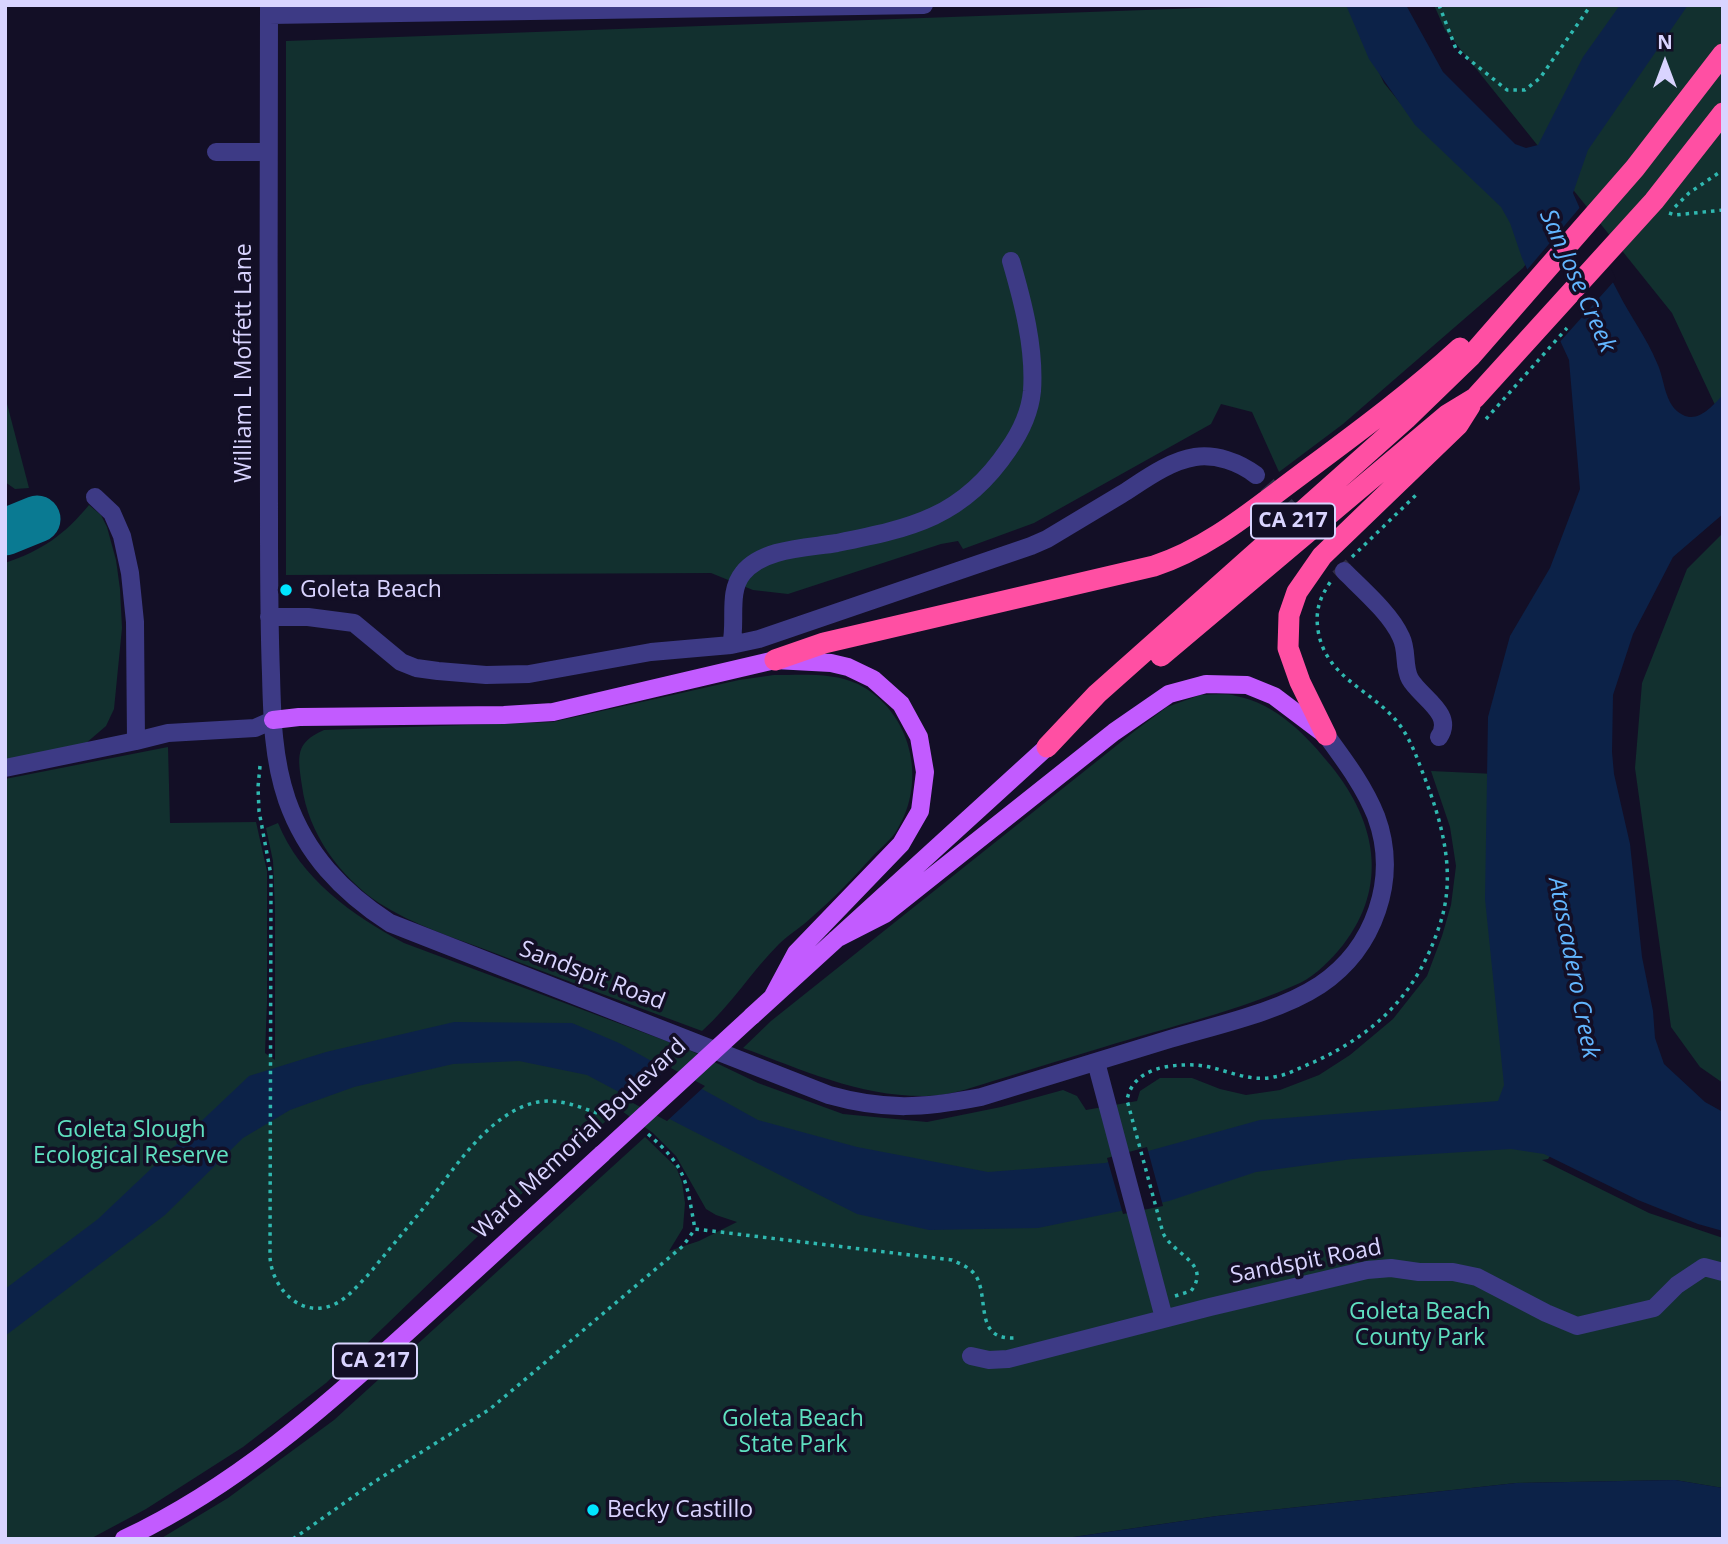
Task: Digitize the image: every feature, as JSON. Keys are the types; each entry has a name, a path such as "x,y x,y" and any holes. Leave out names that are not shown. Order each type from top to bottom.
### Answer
{"highway":[{"name":"Ward Memorial Boulevard","path":"1047,747 1097,694 1406,419 1485,342 1635,168 1723,54"},
{"name":"Ward Memorial Boulevard","path":"1047,747 1111,698 1447,415 1475,398 1540,329 1663,210 1723,113"},
{"path":"775,660 824,643 1154,566 1193,551 1229,528 1375,419 1530,287"},
{"path":"1326,735 1300,682 1288,648 1289,615 1297,592 1322,556 1458,425 1475,398"}],"main road":[{"path":"273,720 299,717 553,712 775,660 831,663 848,667 873,679 893,695 909,717 923,747 926,772 920,810 909,833 892,855 796,953 773,996"},
{"path":"836,939 885,914 1114,732 1169,694 1206,684 1247,685 1274,696 1326,735"},
{"name":"Ward Memorial Boulevard","path":"124,1539 201,1496 268,1452 324,1407 1047,747"}],"street":[{"path":"269,10 924,5"},
{"name":"William L Moffett Lane","path":"269,10 269,617 273,720"},
{"path":"216,152 268,152"},
{"path":"732,645 736,585 748,568 779,553 873,535 930,518 974,492 999,463 1020,430 1032,395 1027,324 1011,261"},
{"path":"269,617 308,617 354,624 401,662 416,668 462,674 529,674 650,652 732,645 758,639 1031,546 1154,475 1191,458 1209,457 1228,461 1256,475"},
{"path":"95,497 112,513 122,536 130,573 135,622 136,741"},
{"path":"1345,571 1400,634 1406,651 1406,669 1410,679 1442,716 1443,729 1439,737"},
{"path":"5,768 168,733 255,728 273,720"},
{"name":"Sandspit Road","path":"273,720 275,757 287,799 298,828 312,853 332,877 361,904 390,923 829,1095 862,1104 908,1107 939,1105 981,1097 1096,1062 1286,1002 1331,976 1360,946 1374,919 1382,892 1385,867 1384,845 1376,816 1360,784 1326,735"},
{"path":"1096,1062 1164,1318"},
{"name":"Sandspit Road","path":"971,1356 989,1360 1008,1359 1164,1318 1367,1270 1391,1268 1419,1272 1453,1272 1477,1277 1577,1326 1654,1308 1677,1285 1703,1268 1723,1272"}],"path":[{"path":"1440,5 1456,49 1507,90 1525,90 1540,78 1591,5"},
{"path":"1663,210 1723,170"},
{"path":"1663,210 1675,215 1723,210"},
{"path":"261,762 259,811 270,869 270,1247 272,1271 284,1294 311,1307 335,1304 349,1294 368,1275 454,1168 504,1116 524,1106 546,1101 569,1105 619,1121"},
{"path":"1131,1088 1127,1100 1163,1233 1169,1244 1196,1268 1198,1277 1191,1291"},
{"path":"293,1539 374,1482 491,1409 683,1246 695,1229 681,1168 640,1130"},
{"path":"695,1229 952,1260 970,1268 978,1280 985,1319 990,1329 998,1336 1012,1338 1025,1335"}],"green space":[{"path":"1283,5 1347,5 1384,83 1419,126 1501,197 1529,260 1343,424 1279,472 1252,412 1221,404 1211,424 1034,523 963,549 958,541 941,544 788,594 753,590 711,573 286,575 286,41"},
{"path":"1434,5 1723,5 1723,422 1672,313 1445,30"},
{"path":"5,396 29,488 15,489 5,482"},
{"path":"89,505 101,515 107,527 120,589 122,628 114,709 106,726 85,744 5,761 5,563 31,553 52,540 71,525"},
{"path":"1723,533 1723,1083 1700,1067 1671,1027 1635,768 1642,683 1687,569"},
{"path":"774,675 816,675 848,680 876,696 891,711 902,729 909,748 911,790 906,810 892,837 828,903 779,944 702,1031 434,931 392,911 365,892 339,867 319,837 305,803 300,752 307,740 324,730 553,722 739,680"},
{"path":"1200,695 1236,696 1265,706 1278,714 1322,755 1347,788 1359,810 1371,854 1367,900 1358,923 1343,945 1312,976 1277,993 1228,1010 975,1087 936,1096 902,1095 855,1087 743,1048 771,1021 1136,730 1167,707"},
{"path":"168,747 170,823 256,822 267,871 265,1053 275,1060 275,910 273,861 266,828 278,823 300,861 330,894 366,921 404,943 685,1048 758,1083 843,1114 927,1122 1001,1107 1063,1090 1077,1096 1086,1110 1137,1101 1140,1091 1160,1078 1192,1078 1246,1095 1280,1090 1319,1075 1350,1055 1393,1019 1427,976 1442,936 1451,905 1456,866 1450,827 1431,771 1537,776 1581,1113 1548,1159 1542,1160 1649,1213 1723,1238 1723,1488 1675,1480 1516,1483 1217,1516 1060,1539 160,1539 228,1498 334,1420 645,1137 676,1167 682,1182 685,1203 683,1228 669,1251 699,1241 737,1222 706,1209 676,1156 653,1133 619,1109 571,1153 564,1153 326,1383 243,1447 146,1509 90,1539 5,1539 5,779"}],"water":[{"path":"1346,5 1406,5 1443,72 1515,144 1526,148 1538,145 1583,57 1620,5 1688,5 1588,150 1573,193 1612,280 1653,354 1672,405 1683,415 1695,417 1705,412 1723,395 1723,514 1673,557 1633,634 1613,695 1612,752 1614,774 1630,844 1642,957 1653,1011 1655,1038 1664,1064 1705,1102 1723,1112 1723,1231 1638,1200 1544,1154 1511,1149 1352,1159 1256,1172 1169,1201 1038,1228 929,1230 857,1214 587,1075 519,1061 453,1064 354,1087 290,1110 243,1138 165,1215 5,1336 5,1289 98,1219 249,1076 326,1052 454,1022 572,1023 619,1043 758,1120 857,1147 988,1172 1105,1163 1260,1120 1498,1101 1504,1085 1485,899 1488,717 1510,636 1550,568 1580,489 1569,360 1501,207 1415,125 1369,59"},
{"path":"1675,1480 1723,1488 1723,1539 1060,1539 1217,1516 1516,1483"}],"pier":[{"path":"1582,205 1616,279 1558,344 1526,271"},
{"path":"669,1067 705,1086 667,1121 631,1102"},
{"path":"1147,1147 1163,1206 1123,1214 1107,1158"}],"taxiway":[{"path":"5,532 37,519"}],"tunnel":[{"path":"1267,485 1344,571"}],"place":[{"name":"Goleta Beach","path":"286,590"},
{"name":"Becky Castillo","path":"593,1510"}],"water label":[{"name":"San Jose Creek","path":"1577,281"},
{"name":"Atascadero Creek","path":"1573,968"}],"park label":[{"name":"Goleta Slough Ecological Reserve","path":"131,1143"},
{"name":"Goleta Beach County Park","path":"1420,1325"},
{"name":"Goleta Beach State Park","path":"793,1432"}]}
